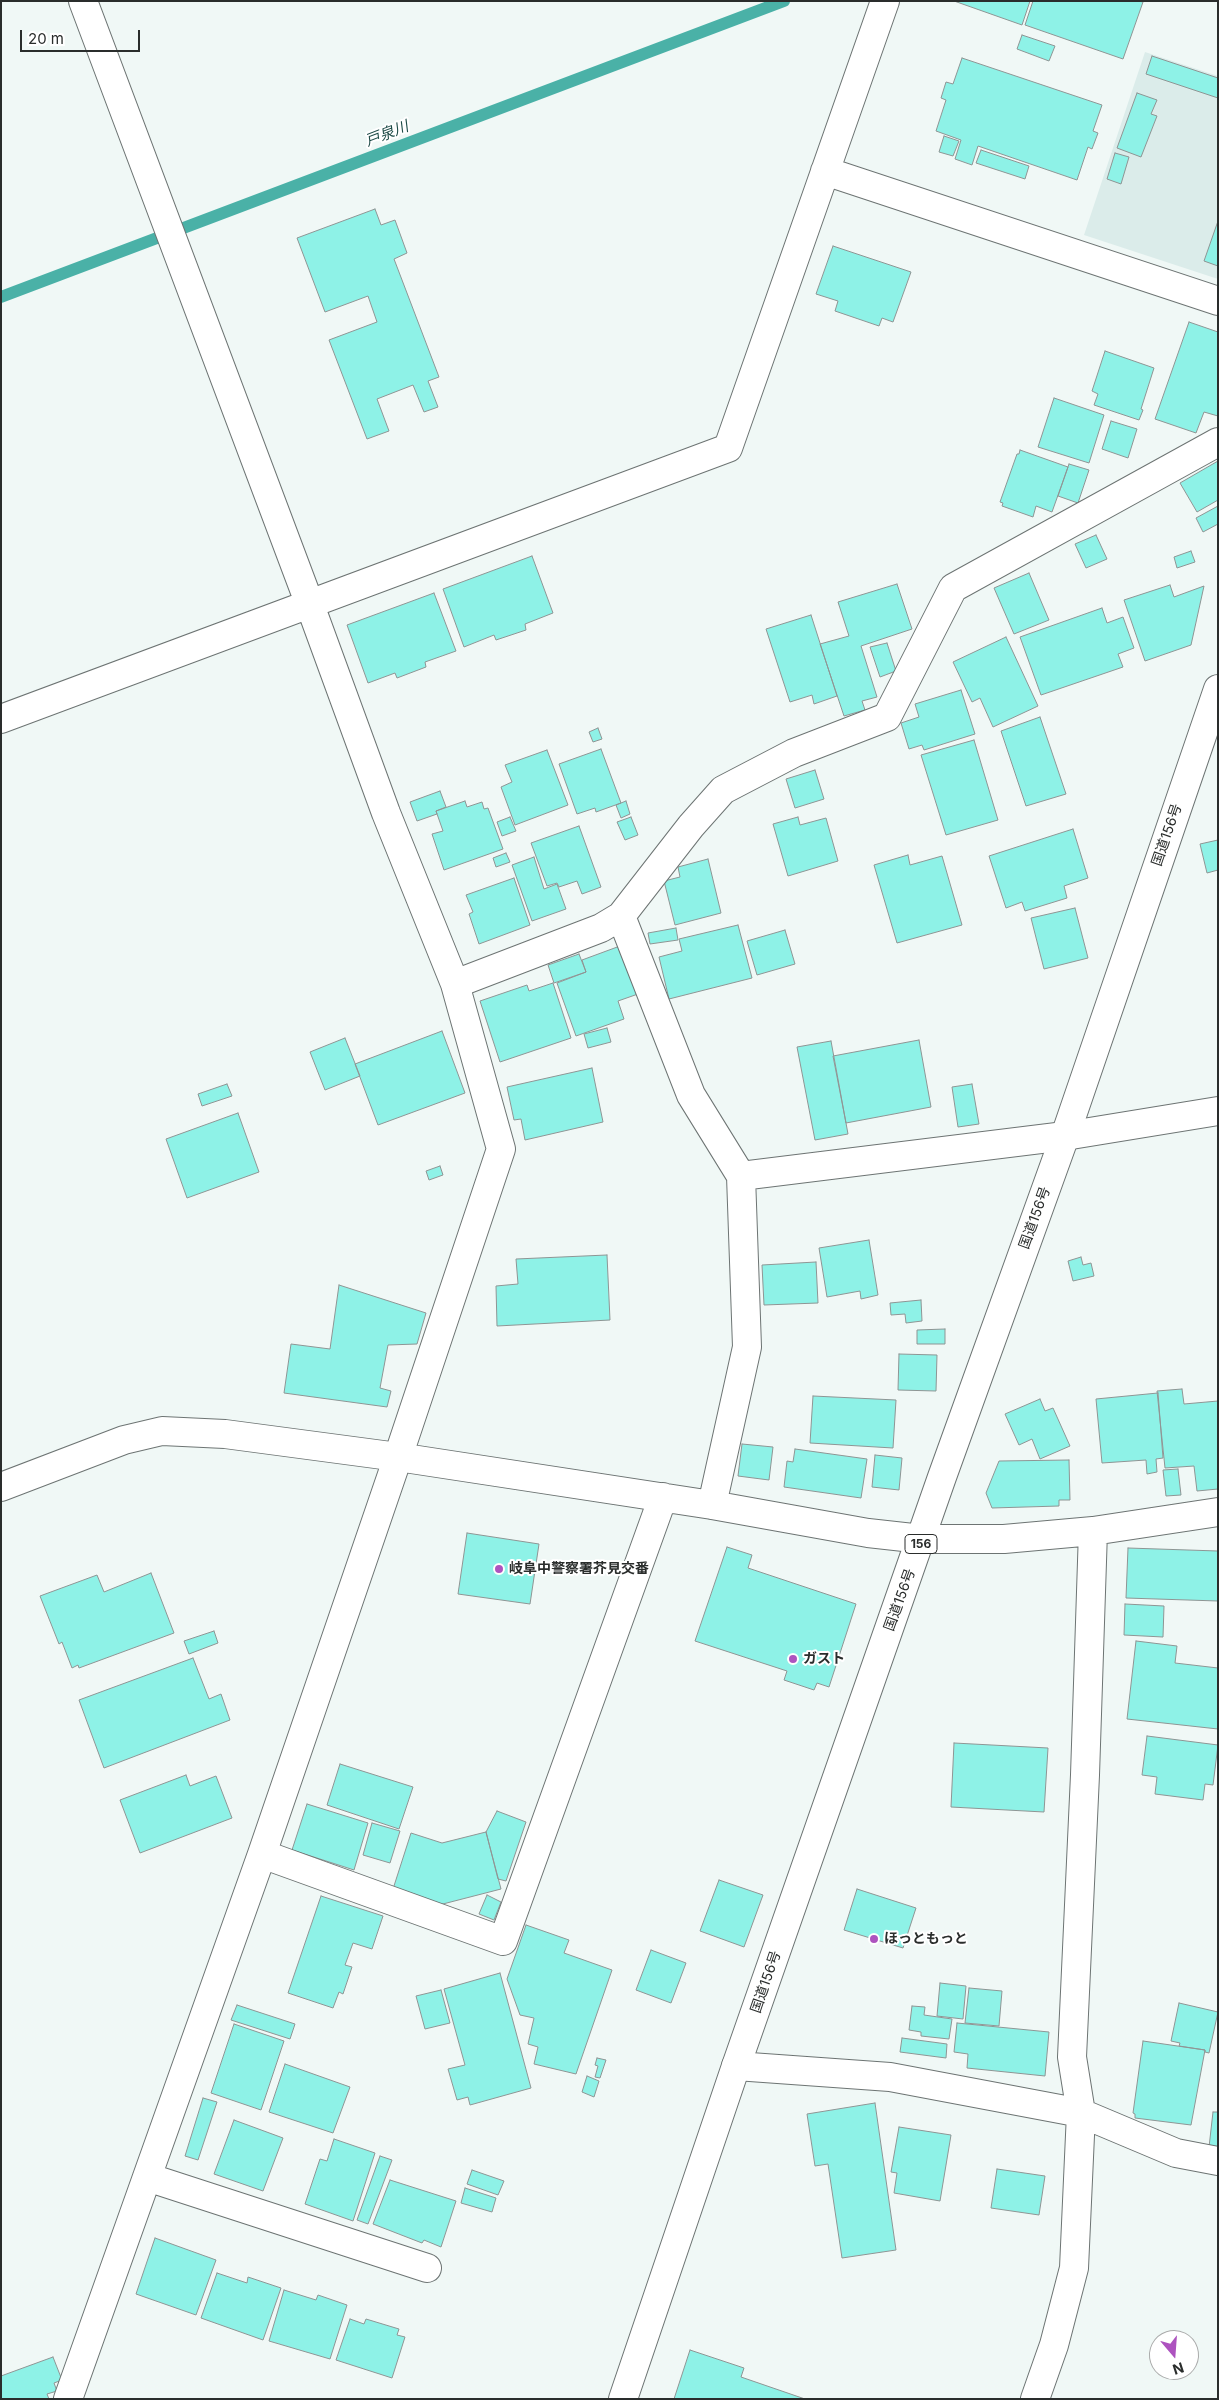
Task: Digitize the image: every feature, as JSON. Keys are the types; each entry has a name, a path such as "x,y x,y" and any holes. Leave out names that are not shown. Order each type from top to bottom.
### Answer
{"main road":[{"path":"68,2399 262,1854 501,1149 455,984 386,813 310,605 83,1"},
{"path":"1,719 728,448 885,1"},
{"path":"825,171 1218,301"},
{"path":"455,984 602,928 621,916 691,826 723,790 794,753 887,717 953,588 1218,442"},
{"name":"国道156号","path":"623,2399 736,2066 946,1467 1065,1136 1218,688"},
{"path":"621,916 691,1095 741,1176 747,1347 712,1505"},
{"path":"741,1176 1065,1136 1218,1112"},
{"path":"1,1487 124,1440 162,1431 225,1434 398,1457 663,1497 868,1533 922,1539 987,1541 1094,1531 1218,1512"},
{"path":"262,1854 503,1941 663,1497"},
{"path":"1035,2399 1054,2345 1074,2268 1081,2113 1072,2057 1086,1775 1094,1531"},
{"path":"736,2066 890,2077 1081,2113 1176,2154 1218,2161"},
{"path":"147,2177 427,2268"}],"shaded area":[{"path":"1145,52 1218,76 1218,279 1084,235"}],"building":[{"path":"954,1 1030,1 1022,25"},
{"path":"1033,1 1143,2 1123,59 1025,25"},
{"path":"1022,35 1055,46 1049,61 1017,49"},
{"path":"1152,56 1218,78 1218,98 1146,74"},
{"path":"962,58 1102,105 1093,131 1098,133 1092,149 1088,147 1077,180 978,146 972,165 955,159 961,140 936,131 946,100 941,98 946,82 953,84"},
{"path":"1137,93 1157,100 1151,114 1157,116 1141,157 1117,148"},
{"path":"944,136 959,141 953,156 939,152"},
{"path":"981,150 1029,166 1025,179 976,163"},
{"path":"1115,153 1129,157 1121,184 1107,179"},
{"path":"375,209 381,225 395,220 407,253 394,259 439,377 428,381 438,407 424,412 413,385 377,399 389,431 367,439 329,340 377,322 368,296 325,312 297,238"},
{"path":"1218,221 1218,266 1204,261"},
{"path":"833,246 911,272 893,322 882,318 879,326 835,311 838,301 816,294"},
{"path":"1189,322 1218,332 1218,416 1204,412 1196,433 1155,419"},
{"path":"1105,351 1154,368 1139,420 1094,405 1098,394 1092,391"},
{"path":"1054,398 1104,415 1089,463 1038,447"},
{"path":"1111,421 1137,429 1128,458 1102,449"},
{"path":"1020,450 1068,467 1052,512 1036,506 1033,517 1002,506 1003,503 1000,502"},
{"path":"1218,461 1218,500 1197,512 1180,483"},
{"path":"1069,464 1089,470 1078,503 1058,496"},
{"path":"1218,506 1218,524 1203,532 1196,518"},
{"path":"1096,535 1107,559 1086,568 1075,544"},
{"path":"1191,551 1195,562 1177,568 1174,557"},
{"path":"532,556 553,613 525,624 526,630 496,640 494,635 464,647 443,589"},
{"path":"1029,573 1049,620 1014,634 994,588"},
{"path":"897,584 912,629 861,646 877,697 862,701 865,710 844,716 820,644 849,636 838,602"},
{"path":"1170,585 1174,597 1204,586 1191,645 1145,661 1124,600"},
{"path":"434,593 456,651 425,662 426,667 397,678 395,673 368,683 347,625"},
{"path":"1102,608 1107,623 1123,617 1134,648 1118,654 1123,667 1041,695 1020,637"},
{"path":"811,615 837,696 814,704 812,695 790,702 766,629"},
{"path":"1006,637 1038,706 993,727 980,698 972,702 953,662"},
{"path":"887,643 896,671 880,677 870,647"},
{"path":"961,690 975,734 924,750 922,745 909,749 901,723 919,717 915,704"},
{"path":"1040,717 1066,794 1026,806 1001,731"},
{"path":"598,728 602,739 593,742 589,732"},
{"path":"974,740 998,820 946,835 921,755"},
{"path":"601,749 621,803 596,812 595,808 577,814 559,764"},
{"path":"547,750 568,805 515,825 501,787 512,782 505,765"},
{"path":"815,770 824,799 795,808 786,779"},
{"path":"440,791 446,807 436,811 437,814 417,821 410,802"},
{"path":"465,801 467,807 482,802 484,809 488,808 503,849 444,870 432,834 443,831 436,811"},
{"path":"626,801 630,814 621,818 616,805"},
{"path":"510,817 516,831 502,836 497,822"},
{"path":"631,817 638,835 625,840 617,822"},
{"path":"798,817 800,825 826,818 838,861 788,876 773,824"},
{"path":"579,826 601,887 582,894 577,881 559,887 557,883 547,886 531,843"},
{"path":"1073,829 1088,878 1064,886 1067,898 1025,911 1022,902 1006,908 989,856"},
{"path":"1218,840 1218,870 1207,873 1200,844"},
{"path":"506,853 510,862 496,867 493,858"},
{"path":"908,855 910,865 942,856 962,925 897,943 874,865"},
{"path":"534,857 544,889 557,884 566,909 532,921 512,865"},
{"path":"708,859 721,913 675,925 664,881 680,877 678,867"},
{"path":"514,878 530,925 479,944 469,914 473,912 466,895"},
{"path":"1075,908 1088,958 1044,969 1031,918"},
{"path":"738,925 752,978 669,999 659,957 682,951 679,939"},
{"path":"676,928 678,940 650,944 648,933"},
{"path":"785,930 795,964 757,975 747,941"},
{"path":"620,946 638,994 618,1001 624,1019 576,1036 557,983 586,972 582,960"},
{"path":"579,954 586,972 554,983 548,965"},
{"path":"553,983 571,1038 500,1062 480,1001 527,985 529,991"},
{"path":"607,1028 611,1042 588,1048 584,1034"},
{"path":"442,1031 465,1093 378,1125 355,1064"},
{"path":"345,1038 360,1076 325,1090 310,1052"},
{"path":"919,1040 931,1107 846,1123 833,1056"},
{"path":"831,1041 848,1134 815,1140 797,1047"},
{"path":"592,1068 603,1122 525,1140 521,1119 514,1120 507,1087"},
{"path":"227,1084 232,1096 202,1106 198,1094"},
{"path":"972,1084 979,1124 958,1127 952,1087"},
{"path":"238,1113 259,1172 187,1198 166,1139"},
{"path":"440,1166 443,1175 429,1180 426,1171"},
{"path":"869,1240 878,1295 861,1299 860,1291 827,1297 819,1248"},
{"path":"607,1255 610,1320 497,1326 496,1286 518,1284 516,1259"},
{"path":"1081,1257 1083,1265 1091,1263 1094,1276 1073,1281 1068,1261"},
{"path":"816,1262 818,1303 764,1305 762,1265"},
{"path":"339,1285 426,1313 417,1344 388,1345 380,1388 391,1391 387,1407 284,1393 291,1344 330,1349"},
{"path":"921,1300 922,1321 906,1323 905,1314 891,1315 890,1303"},
{"path":"945,1329 945,1344 917,1344 917,1330"},
{"path":"899,1354 937,1355 936,1391 898,1390"},
{"path":"1182,1389 1184,1404 1218,1401 1218,1489 1197,1491 1194,1466 1165,1468 1157,1391"},
{"path":"1158,1393 1163,1458 1156,1459 1157,1472 1147,1474 1146,1460 1102,1463 1096,1399"},
{"path":"813,1396 896,1400 893,1448 810,1443"},
{"path":"1040,1399 1045,1411 1053,1408 1070,1446 1040,1459 1032,1439 1019,1445 1005,1414"},
{"path":"742,1444 773,1447 769,1480 738,1476"},
{"path":"795,1449 867,1459 861,1498 784,1487 787,1461 793,1462"},
{"path":"875,1455 902,1458 899,1490 872,1487"},
{"path":"1069,1460 1070,1500 1059,1500 1059,1506 992,1508 986,1493 999,1461"},
{"path":"1178,1469 1181,1495 1166,1496 1163,1470"},
{"name":"岐阜中警察署芥見交番","path":"467,1533 539,1544 530,1604 458,1594"},
{"path":"727,1547 752,1555 748,1568 856,1604 829,1687 817,1683 814,1690 784,1680 787,1671 695,1641"},
{"path":"1128,1548 1218,1551 1218,1601 1126,1598"},
{"path":"151,1573 174,1633 79,1668 78,1665 72,1668 62,1642 59,1644 40,1596 97,1575 104,1592"},
{"path":"1125,1604 1164,1606 1163,1637 1124,1635"},
{"path":"214,1631 218,1643 189,1654 184,1641"},
{"path":"1136,1641 1177,1646 1175,1663 1218,1668 1218,1729 1127,1719"},
{"path":"193,1658 209,1699 221,1694 230,1720 104,1768 79,1700"},
{"path":"1147,1736 1218,1745 1213,1785 1205,1784 1203,1800 1155,1794 1157,1777 1142,1775"},
{"path":"954,1743 1048,1748 1044,1812 951,1807"},
{"path":"340,1764 413,1787 399,1829 327,1805"},
{"path":"186,1775 190,1786 216,1776 232,1818 140,1853 120,1800"},
{"path":"307,1804 368,1823 354,1870 292,1850"},
{"path":"497,1811 526,1822 506,1881 498,1879 486,1832"},
{"path":"372,1823 400,1831 390,1863 363,1855"},
{"path":"486,1832 501,1889 439,1905 393,1889 411,1833 442,1843"},
{"path":"719,1880 763,1895 744,1947 700,1931"},
{"path":"857,1889 916,1908 903,1948 844,1930"},
{"path":"487,1895 501,1902 494,1920 479,1914"},
{"path":"321,1896 383,1916 372,1949 353,1943 345,1965 352,1967 343,1994 339,1992 333,2008 288,1993"},
{"path":"526,1925 569,1940 564,1953 612,1970 576,2074 534,2064 538,2047 528,2044 534,2018 520,2015 507,1979"},
{"path":"651,1950 686,1963 671,2003 636,1990"},
{"path":"500,1973 531,2088 470,2105 468,2097 457,2100 448,2069 465,2065 444,1989"},
{"path":"940,1983 966,1986 963,2019 937,2016"},
{"path":"969,1988 1002,1991 999,2026 965,2023"},
{"path":"441,1990 450,2023 425,2029 416,1996"},
{"path":"1179,2003 1218,2012 1209,2053 1205,2052 1205,2050 1179,2046 1180,2043 1171,2041"},
{"path":"237,2005 295,2024 290,2039 231,2020"},
{"path":"912,2006 925,2007 924,2015 952,2019 949,2039 921,2036 921,2032 909,2030"},
{"path":"957,2023 1049,2032 1045,2076 967,2068 968,2054 954,2052"},
{"path":"234,2024 284,2041 261,2110 211,2093"},
{"path":"902,2038 947,2044 946,2058 900,2052"},
{"path":"1143,2041 1205,2050 1191,2125 1135,2118 1133,2113"},
{"path":"597,2058 606,2060 600,2078 595,2077 598,2066 595,2065"},
{"path":"285,2064 350,2087 333,2133 269,2112"},
{"path":"587,2076 599,2081 594,2097 582,2092"},
{"path":"203,2098 217,2102 198,2160 185,2156"},
{"path":"875,2103 896,2250 842,2258 828,2164 815,2166 807,2114"},
{"path":"1213,2112 1218,2112 1218,2158 1208,2156"},
{"path":"234,2120 283,2138 263,2191 214,2174"},
{"path":"899,2127 951,2135 940,2201 894,2193 897,2173 891,2172"},
{"path":"334,2139 375,2153 353,2221 305,2204 320,2159 327,2161"},
{"path":"380,2156 392,2160 368,2224 357,2220"},
{"path":"997,2169 1045,2176 1039,2215 991,2208"},
{"path":"472,2170 504,2181 498,2195 467,2184"},
{"path":"390,2180 456,2201 441,2247 424,2240 422,2243 373,2224"},
{"path":"465,2188 496,2198 492,2212 461,2203"},
{"path":"155,2238 216,2260 196,2315 136,2294"},
{"path":"217,2273 247,2283 248,2277 281,2288 263,2340 201,2318"},
{"path":"284,2290 316,2300 318,2295 347,2305 330,2359 269,2341"},
{"path":"350,2319 364,2324 366,2319 399,2329 397,2335 405,2337 392,2378 336,2360"},
{"path":"690,2350 744,2368 741,2377 805,2399 674,2399"},
{"path":"53,2357 62,2380 54,2383 57,2391 47,2394 49,2399 1,2399 1,2376"}],"waterway":[{"name":"戸泉川","path":"1,297 784,1"}],"place":[{"name":"岐阜中警察署芥見交番","path":"499,1569"},
{"name":"ガスト","path":"793,1659"},
{"name":"ほっともっと","path":"874,1939"}]}
